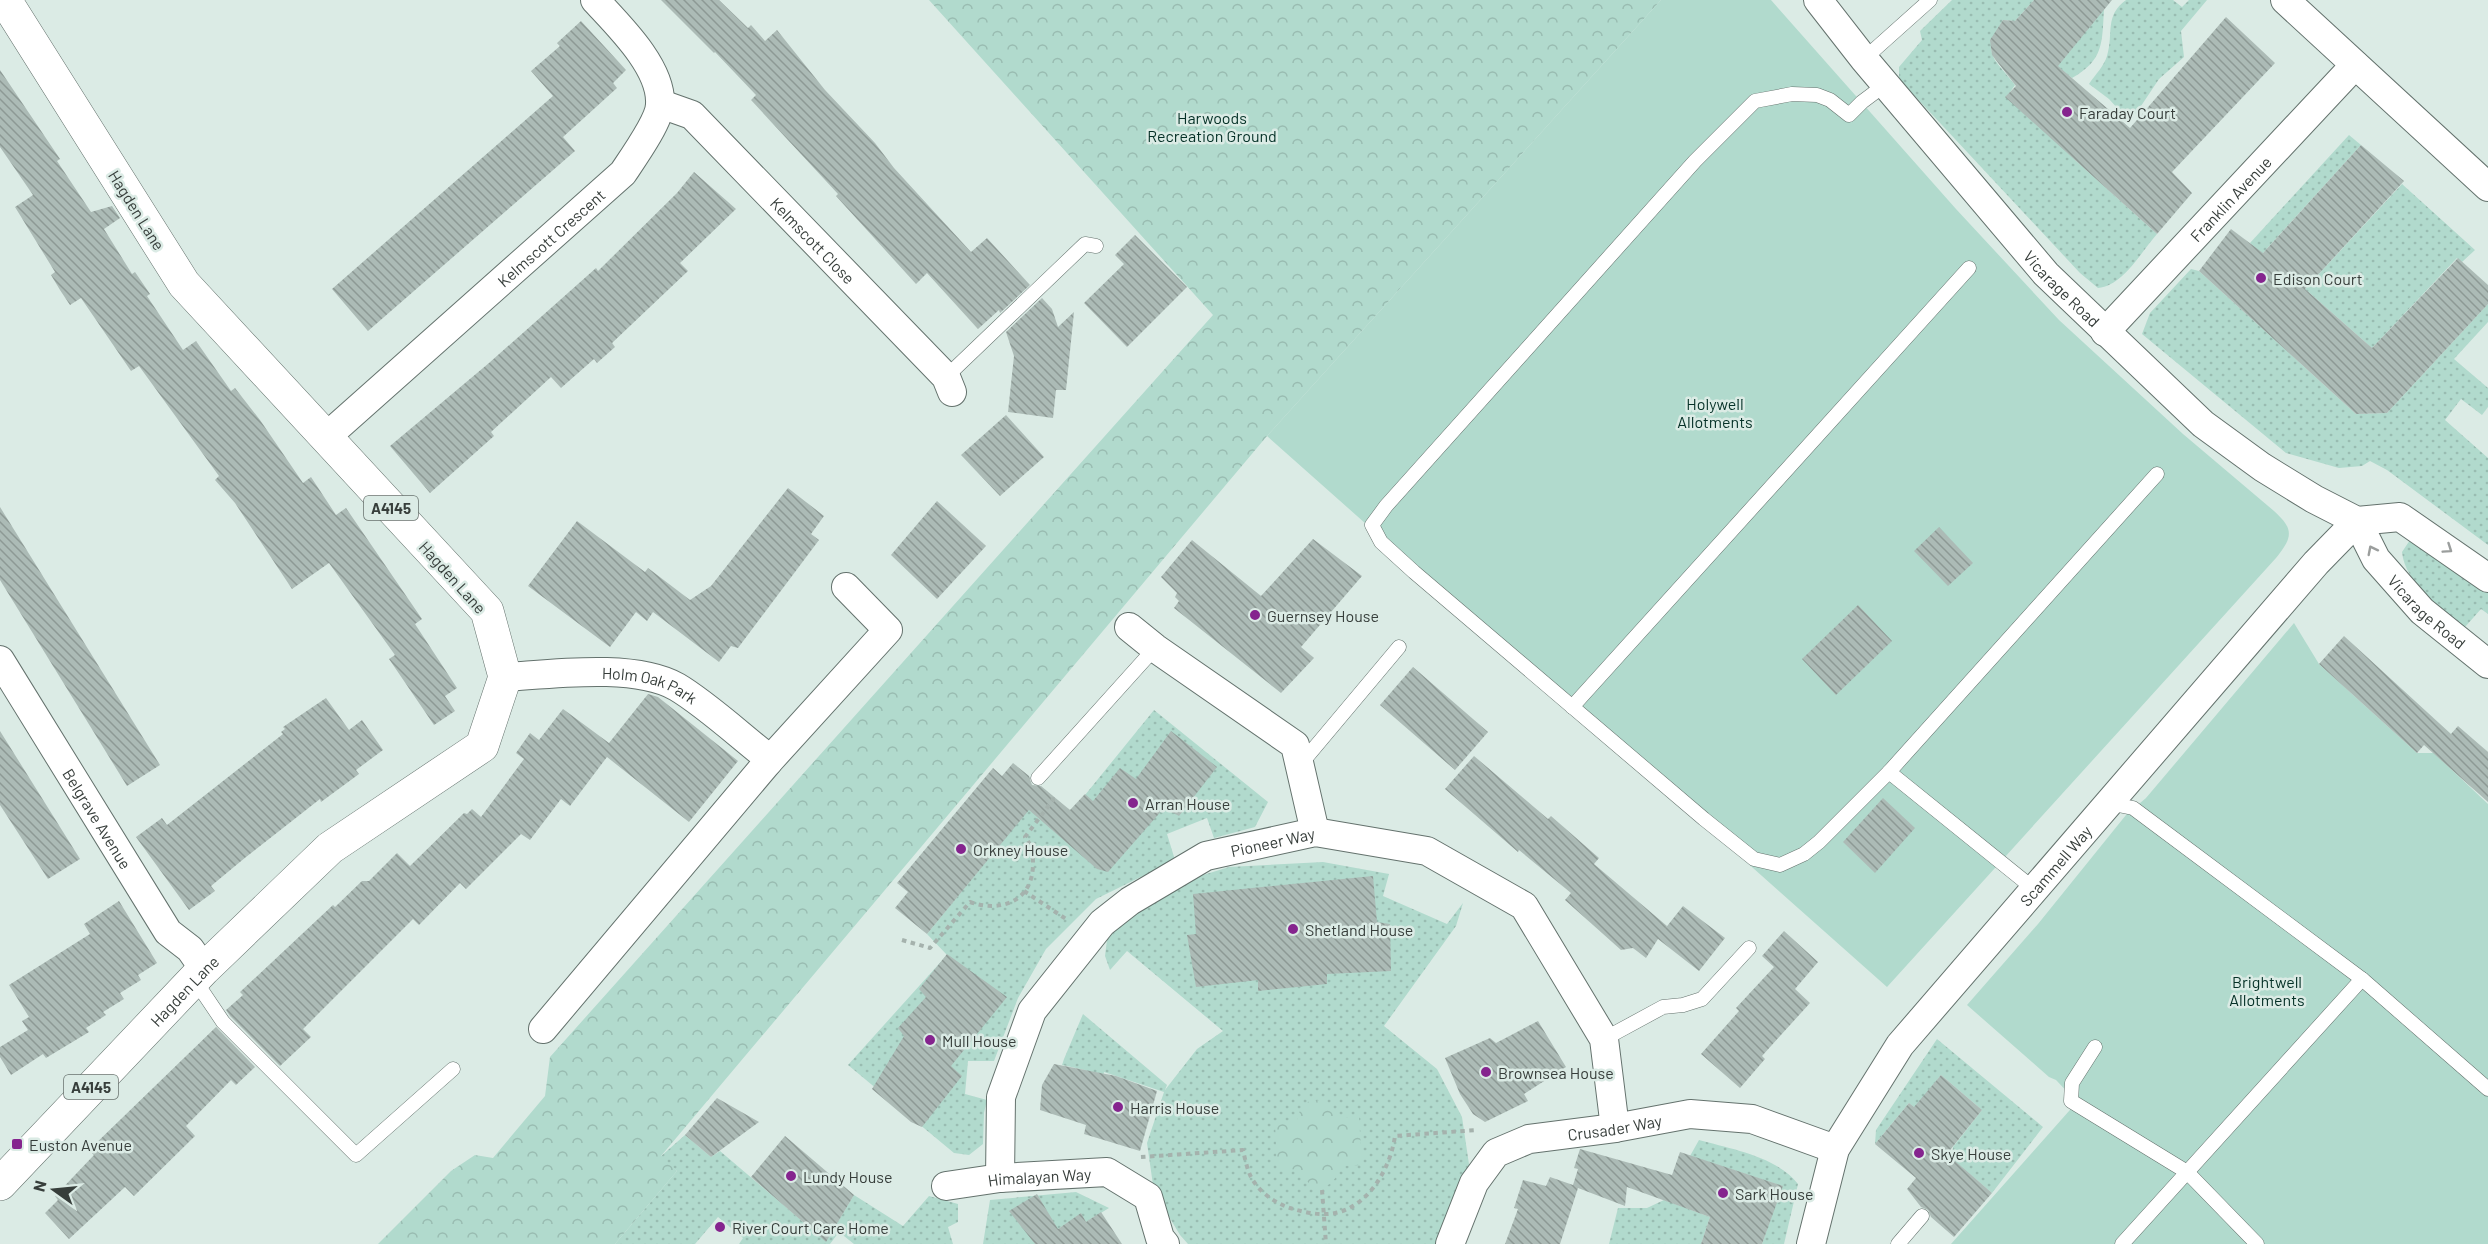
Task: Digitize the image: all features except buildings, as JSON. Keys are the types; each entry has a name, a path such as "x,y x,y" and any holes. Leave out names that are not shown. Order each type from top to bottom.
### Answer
{"main road":[{"name":"Hagden Lane","path":"0,1184 199,974 330,848 482,746 505,677 487,610 184,284 5,0"}],"street":[{"path":"595,0 630,38 654,75 661,104"},
{"name":"Vicarage Road","path":"1818,0 1864,59 2046,274 2203,424 2262,467 2314,499 2358,520 2400,517 2488,579"},
{"path":"2285,0 2488,187"},
{"name":"Franklin Avenue","path":"2105,332 2355,64"},
{"name":"Kelmscott Crescent","path":"325,438 623,173 647,136 661,104"},
{"name":"Kelmscott Close","path":"661,104 692,115 949,385"},
{"name":"Vicarage Road","path":"2358,520 2376,558 2422,611 2488,664"},
{"name":"Scammell Way","path":"1811,1244 1834,1149 1900,1045 2316,563 2358,520"},
{"path":"543,1029 768,762 888,630 846,587"},
{"path":"1129,627 1155,648 1294,745 1315,832"},
{"name":"Belgrave Avenue","path":"0,660 168,932 190,949 199,974"},
{"name":"Holm Oak Park","path":"505,677 596,672 641,675 676,687 761,752 768,762"},
{"name":"Pioneer Way","path":"1000,1178 1001,1097 1032,1011 1102,923 1123,907 1206,856 1315,832 1427,851 1524,906 1604,1039 1615,1128"},
{"name":"Crusader Way","path":"1496,1153 1529,1139 1615,1128 1690,1114 1752,1119 1834,1149"},
{"path":"1449,1244 1474,1183 1496,1153"},
{"name":"Himalayan Way","path":"946,1186 1000,1178 1107,1172 1148,1197 1160,1238 1165,1244"}],"lane":[{"path":"1864,59 1930,0"},
{"path":"1886,84 1849,115 1830,100 1817,95 1792,94 1755,101 1695,161 1386,506 1372,525 1381,542 1572,707 1754,859 1780,865 1804,854 1819,842 1889,772 2157,474"},
{"path":"949,385 1085,244 1096,246"},
{"path":"1572,707 1969,268"},
{"path":"1299,766 1399,647"},
{"path":"1043,773 1155,648"},
{"path":"1889,772 2034,889"},
{"path":"2108,803 2133,808 2362,979 2488,1089"},
{"path":"1604,1039 1663,1007 1683,1005 1702,999 1749,948"},
{"path":"199,974 223,1022 356,1155 453,1069"},
{"path":"2122,1244 2362,979"},
{"path":"2095,1047 2072,1083 2071,1101 2187,1173 2257,1244"},
{"path":"1898,1244 1922,1216"}],"path":[{"path":"902,940 930,948 970,902 985,908 1004,906 1017,899 1024,891 1033,874 1030,843 1025,837 1053,800 1043,773"},
{"path":"1024,891 1091,936"},
{"path":"1123,1182 1142,1156 1243,1150 1251,1177 1264,1193 1278,1204 1303,1212 1324,1214 1343,1210 1375,1186 1387,1167 1395,1136 1491,1129 1496,1153"},
{"path":"1322,1190 1326,1244"}],"green space":[{"name":"Harwoods Recreation Ground","path":"929,0 1661,0 1267,436 661,1156 677,1171 615,1244 378,1244 451,1171 475,1155 493,1158 545,1096 550,1057 1213,315"},
{"name":"Holywell Allotments","path":"1661,0 1771,0 1956,209 2059,320 2183,434 2281,517 2288,528 2286,544 2276,558 1887,987 1267,436"},
{"path":"1952,0 2034,0 2015,21 2003,20 1992,41 1992,55 2015,85 2008,95 2075,160 2157,234 2131,267 2116,281 2098,288 2080,273 1899,79 1899,67 1922,40 1920,31"},
{"path":"2126,0 2173,0 2182,7 2189,0 2207,0 2181,31 2184,57 2159,79 2137,112 2128,120 2109,99 2089,84 2106,60 2112,19 2119,6"},
{"path":"2104,9 2103,32 2096,57 2072,78 2057,66"},
{"path":"2349,135 2361,145 2262,254 2250,243"},
{"path":"2402,184 2475,250 2462,262 2457,258 2372,348 2305,289"},
{"path":"2191,269 2199,271 2356,414 2387,413 2488,304 2488,322 2454,359 2488,388 2488,407 2482,415 2461,399 2445,420 2488,458 2488,545 2387,470 2370,461 2362,466 2339,468 2286,453 2142,334 2150,313"},
{"path":"2410,540 2488,589 2488,614 2481,609 2465,627 2426,594 2417,585 2405,563 2402,552"},
{"name":"Brightwell Allotments","path":"2294,623 2319,664 2417,753 2434,753 2488,804 2488,1244 1951,1244 2077,1102 2056,1080 2049,1077 1967,1005 2038,924 2126,815 2146,798"},
{"path":"1154,710 1268,802 1255,827 1214,838 1207,818 1167,834 1175,860 1096,899 1046,949 1018,998 994,1061 968,1061 965,1094 987,1100 984,1113 983,1144 969,1155 954,1153 848,1065 947,955 927,934 1045,789 1055,832"},
{"path":"1323,862 1389,874 1383,896 1447,924 1463,903 1456,926 1384,1026 1437,1069 1462,1117 1470,1171 1439,1244 1188,1244 1154,1192 1147,1143 1164,1092 1104,1072 1103,1080 1085,1070 1062,1065 1064,1059 1083,1014 1167,1085 1165,1090 1197,1049 1223,1031 1127,951 1110,970 1105,956 1107,940 1120,924 1187,880 1229,867"},
{"path":"1937,1039 2043,1127 1992,1193 1952,1159 1953,1147 1982,1110 1941,1075 1924,1096 1937,1107 1927,1118 1909,1103 1875,1144 1876,1130"},
{"path":"1311,1100 1328,1104 1337,1118 1359,1117 1362,1165 1340,1166 1332,1182 1321,1187 1315,1187 1309,1183 1300,1169 1277,1170 1275,1122 1297,1121 1301,1109"},
{"path":"685,1135 711,1157 720,1151 808,1226 831,1233 854,1195 903,1226 929,1196 958,1204 958,1222 948,1227 953,1244 854,1244 839,1232 830,1244 739,1244 743,1238 718,1217 695,1244 615,1244 677,1171 660,1157"},
{"path":"1699,1140 1739,1150 1765,1160 1789,1174 1798,1184 1784,1244 1762,1244 1782,1186 1690,1156"},
{"path":"1076,1192 1109,1208 1086,1222 1081,1214 1058,1229 1065,1244 983,1244 990,1200"},
{"path":"1664,1200 1710,1217 1701,1244 1609,1244 1618,1208 1647,1208"}],"place":[{"name":"Faraday Court","path":"2067,112"},
{"name":"Edison Court","path":"2261,278"},
{"name":"Guernsey House","path":"1255,615"},
{"name":"Arran House","path":"1133,803"},
{"name":"Orkney House","path":"961,849"},
{"name":"Shetland House","path":"1293,929"},
{"name":"Mull House","path":"930,1040"},
{"name":"Brownsea House","path":"1486,1072"},
{"name":"Harris House","path":"1118,1107"},
{"name":"Euston Avenue","path":"17,1144"},
{"name":"Skye House","path":"1919,1153"},
{"name":"Lundy House","path":"791,1176"},
{"name":"Sark House","path":"1723,1193"},
{"name":"River Court Care Home","path":"720,1227"}]}
